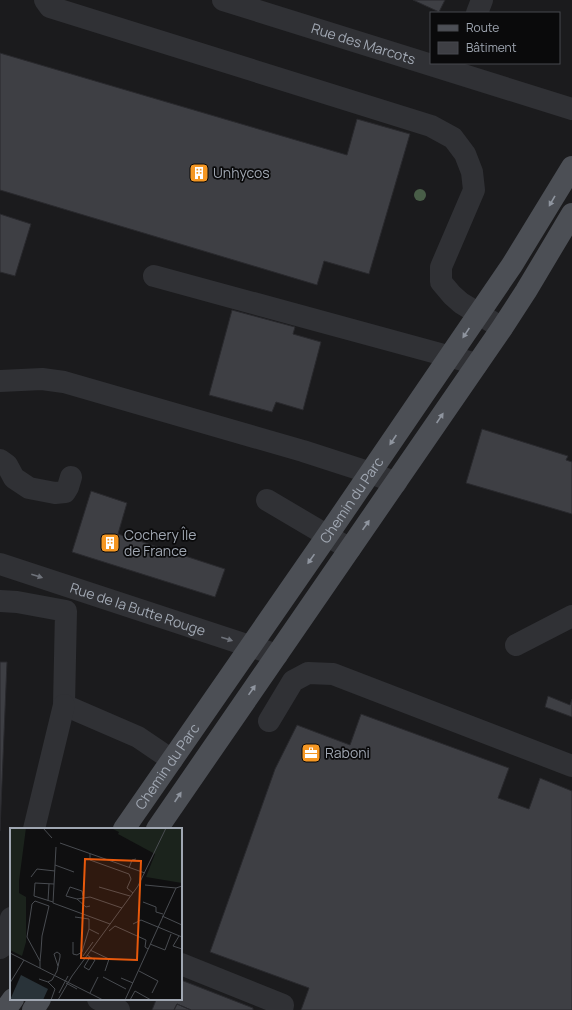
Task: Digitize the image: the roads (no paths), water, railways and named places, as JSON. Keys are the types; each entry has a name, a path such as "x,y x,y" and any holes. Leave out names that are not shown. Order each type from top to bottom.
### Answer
{"main road":[{"name":"Chemin du Parc","path":"125,828 450,357 512,265 572,167"},
{"name":"Chemin du Parc","path":"158,828 502,328 572,214"},
{"path":"5,1010 12,1000"},
{"path":"33,1010 39,1000"}],"street":[{"path":"45,0 50,7 431,126 453,138 465,154 472,172 474,190 441,267 441,282 452,295 502,328"},
{"name":"Rue des Marcots","path":"222,0 430,60"},
{"path":"477,12 482,0"},
{"name":"Rue des Marcots","path":"445,64 572,109"},
{"path":"154,276 477,364"},
{"path":"0,381 42,379 64,382 303,451 371,473 396,483"},
{"path":"0,460 7,465 14,478 29,488 55,493 65,492 71,477"},
{"path":"267,500 350,549"},
{"name":"Rue de la Butte Rouge","path":"0,564 276,655"},
{"path":"0,601 17,602 66,611 64,705 34,828"},
{"path":"516,645 572,616"},
{"path":"269,721 293,681 308,673 333,674 572,766"},
{"path":"64,705 138,737 172,760"},
{"path":"0,948 3,946 10,922"},
{"path":"182,964 283,1005 282,1010"},
{"path":"85,1010 91,1000"},
{"path":"100,1000 119,1010"}],"place":[{"name":"Unhycos","path":"199,173"},
{"name":"Cochery Île de France","path":"110,543"},
{"name":"Raboni","path":"311,753"}]}
